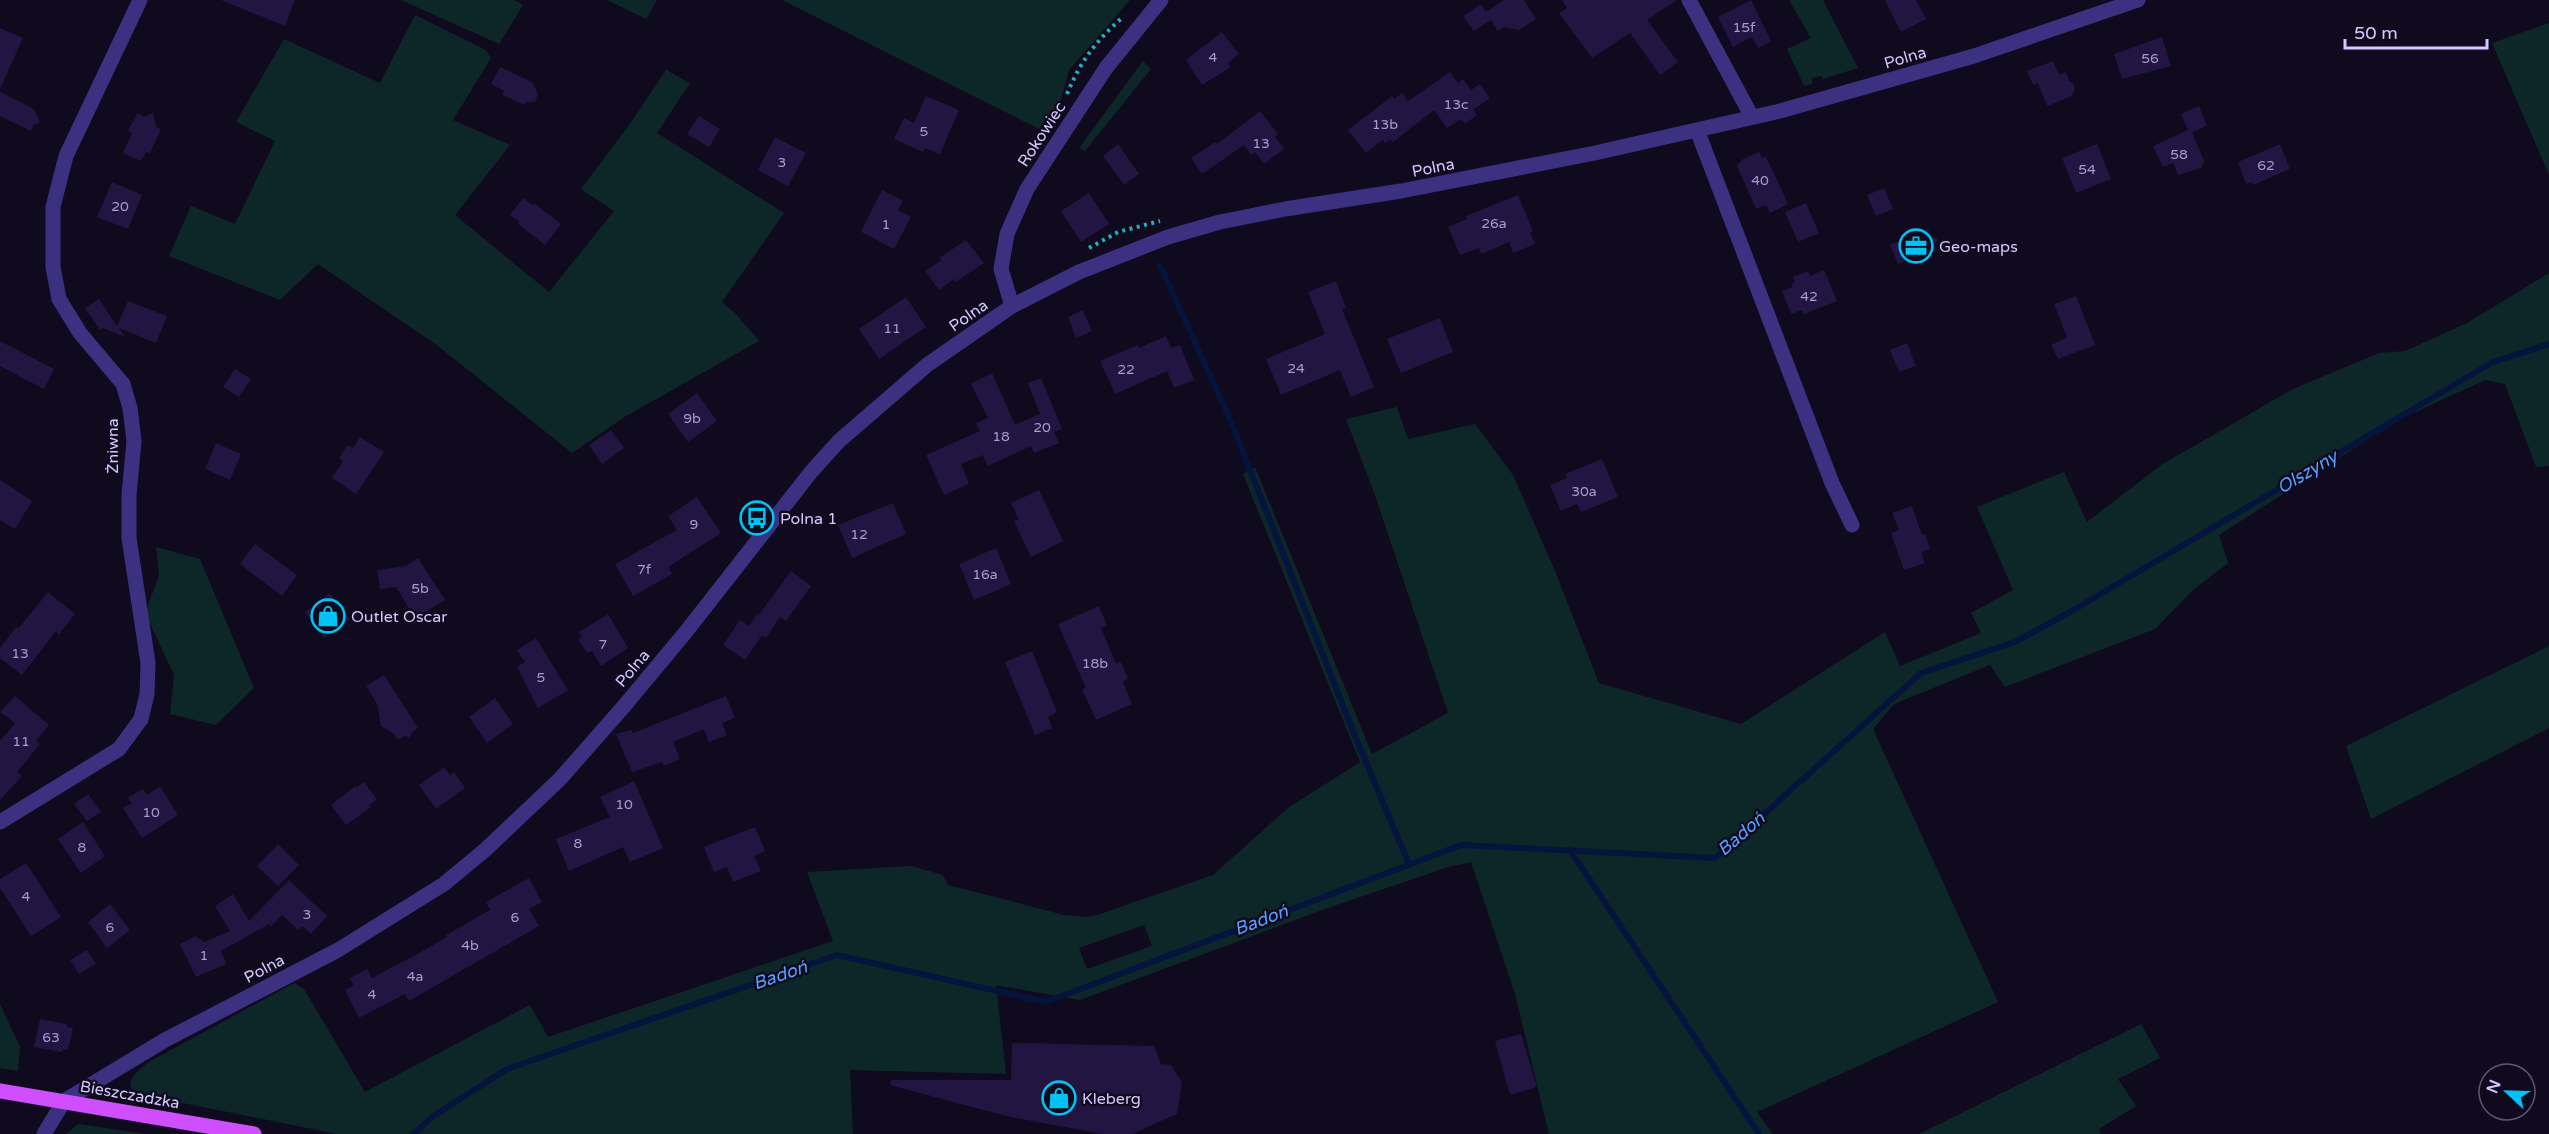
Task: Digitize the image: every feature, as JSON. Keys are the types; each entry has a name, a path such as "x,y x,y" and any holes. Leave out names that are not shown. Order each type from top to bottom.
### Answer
{"main road":[{"name":"Bieszczadzka","path":"0,1091 254,1134"}],"street":[{"name":"Żniwna","path":"0,822 119,748 141,719 147,694 148,663 129,538 129,495 134,441 130,408 123,384 80,333 59,299 53,255 52,207 66,156 140,0"},
{"name":"Rokowiec","path":"1012,306 1001,269 1007,234 1027,189 1106,68 1161,0"},
{"path":"1689,0 1752,117"},
{"name":"Polna","path":"64,1101 165,1040 338,950 444,884 485,850 560,778 625,705 685,633 811,472 839,441 927,365 1012,306 1079,272 1168,237 1220,222 1284,209 1401,191 1752,117 1974,56 2138,0"},
{"path":"1697,130 1832,483 1852,525"},
{"path":"44,1134 64,1101"}],"path":[{"path":"1079,254 1118,232 1164,220"}],"green space":[{"path":"401,0 514,0 523,5 499,44"},
{"path":"607,0 657,0 646,19"},
{"path":"782,0 1130,0 1069,70 1051,135"},
{"path":"1789,0 1823,0 1858,68 1823,79 1822,76 1812,78 1812,84 1804,86 1787,49 1811,38"},
{"path":"415,15 486,50 491,58 453,120 510,145 455,215 549,292 614,211 581,189 632,121 666,70 690,83 657,133 784,213 722,302 735,313 759,341 626,416 572,453 438,346 318,264 280,300 169,256 191,206 235,224 275,141 236,122 284,39 380,83"},
{"path":"2549,23 2549,175 2492,43"},
{"path":"1143,61 1151,69 1085,151 1079,148"},
{"path":"2549,273 2549,466 2536,467 2505,384 2485,380 2398,420 2219,535 2228,563 2193,590 2155,629 2005,687 1990,665 1894,704 1873,729 1998,1002 1757,1112 1773,1134 1549,1134 1515,994 1471,862 1448,867 1325,909 1080,1000 996,985 1006,1074 850,1070 853,1134 337,1134 133,1093 130,1084 133,1076 147,1063 294,983 304,989 365,1092 530,1005 548,1037 833,941 807,872 911,866 943,875 948,885 1064,915 1087,917 1213,875 1288,808 1360,762 1243,474 1255,467 1372,754 1448,713 1376,498 1346,419 1397,407 1408,439 1475,424 1513,475 1555,571 1599,683 1741,724 1885,632 1900,666 1981,633 1971,613 2013,590 1977,507 2064,472 2087,522 2161,465 2291,390 2379,353 2405,351 2467,323","holes":["1144,925 1152,946 1087,969 1079,948"]},
{"path":"156,547 200,559 254,688 216,725 170,714 174,675 145,613 159,576"},
{"path":"2549,646 2549,728 2371,819 2346,746"},
{"path":"0,1004 20,1047 18,1071 0,1068"},
{"path":"2141,1024 2160,1058 2118,1079 2136,1106 2099,1129 2101,1134 1919,1134"},
{"path":"78,1124 146,1134 66,1134"}],"building":[{"path":"221,0 295,0 285,26"},
{"path":"1504,0 1524,0 1536,19 1519,30 1504,27 1498,31 1491,20 1474,31 1463,16 1481,4 1486,12"},
{"path":"1562,0 1677,0 1647,20 1678,62 1660,75 1630,33 1592,58 1559,13 1567,8"},
{"path":"1751,0 1771,41 1758,48 1752,37 1733,47 1718,17"},
{"path":"1885,0 1916,0 1926,19 1901,32"},
{"path":"0,28 23,38 0,89"},
{"path":"1222,32 1239,54 1228,63 1231,67 1202,85 1186,60"},
{"path":"2162,37 2171,66 2122,79 2114,54"},
{"path":"2053,61 2059,75 2066,72 2075,89 2072,96 2047,106 2038,83 2033,85 2027,71"},
{"path":"500,67 532,82 538,94 535,102 526,102 525,105 502,95 504,91 491,84"},
{"path":"1450,72 1458,83 1463,79 1471,90 1480,84 1490,98 1473,110 1477,115 1465,124 1461,119 1447,128 1434,110 1393,142 1390,139 1385,143 1383,140 1366,153 1348,130 1392,96 1394,99 1402,93 1408,101"},
{"path":"0,92 34,109 40,123 33,125 31,131 0,116"},
{"path":"926,96 959,110 940,154 925,148 923,152 894,139 904,118 914,123"},
{"path":"2199,106 2207,126 2192,132 2204,161 2201,168 2178,175 2173,163 2163,167 2153,146 2188,130 2181,114"},
{"path":"1260,111 1278,134 1275,137 1284,149 1264,164 1255,152 1251,155 1244,145 1202,174 1191,158 1215,142 1217,144"},
{"path":"138,113 144,117 153,113 156,127 161,129 150,153 146,152 141,161 123,153 132,133 128,130"},
{"path":"699,116 720,129 709,147 687,134"},
{"path":"775,137 806,153 788,186 758,170"},
{"path":"1118,144 1139,174 1124,185 1103,156"},
{"path":"2097,144 2111,179 2076,193 2062,158"},
{"path":"2280,144 2290,169 2253,185 2252,182 2246,184 2238,162"},
{"path":"1759,152 1762,158 1766,156 1788,204 1770,213 1766,205 1756,209 1737,166 1743,159"},
{"path":"112,182 142,195 128,229 97,217"},
{"path":"1884,188 1893,209 1876,216 1867,195"},
{"path":"882,190 903,201 898,210 911,217 894,249 861,232"},
{"path":"1089,193 1109,224 1081,242 1061,211"},
{"path":"1518,195 1533,231 1530,233 1535,244 1513,253 1509,242 1481,254 1479,248 1460,255 1448,227 1467,219 1466,216"},
{"path":"523,198 532,205 534,203 561,224 545,245 510,215"},
{"path":"1806,203 1819,233 1798,242 1785,212"},
{"path":"1928,229 1931,236 1938,239 1934,246 1936,250 1927,254 1928,257 1908,265 1906,261 1898,264 1890,245"},
{"path":"966,240 984,263 956,282 954,279 939,290 925,271 942,260 939,258"},
{"path":"1824,270 1837,301 1804,314 1802,310 1791,314 1782,291 1793,287 1791,284 1795,282 1793,277 1808,271 1810,276"},
{"path":"1336,281 1346,308 1342,309 1374,387 1351,397 1340,370 1281,395 1266,359 1325,334 1308,292"},
{"path":"2076,296 2095,345 2058,359 2051,345 2067,337 2054,304"},
{"path":"906,297 926,327 879,359 859,329"},
{"path":"99,299 117,326 128,301 167,316 156,343 119,328 125,337 103,328 100,330 85,308"},
{"path":"1083,310 1092,331 1076,338 1068,317"},
{"path":"1440,318 1453,352 1401,373 1387,339"},
{"path":"1166,336 1171,348 1180,345 1194,380 1174,388 1167,371 1115,394 1100,361"},
{"path":"0,341 54,369 44,389 0,366"},
{"path":"1907,343 1916,366 1899,372 1890,350"},
{"path":"235,369 251,379 239,397 223,387"},
{"path":"992,373 1015,425 1040,414 1028,383 1041,378 1062,429 1054,432 1059,443 1034,453 1031,446 988,466 983,455 961,464 969,484 944,495 926,455 980,431 976,423 988,418 971,384"},
{"path":"697,393 717,421 688,442 668,414"},
{"path":"611,430 624,448 602,464 589,445"},
{"path":"360,437 384,452 356,494 332,478 343,461 339,458 348,445 353,448"},
{"path":"216,443 241,454 230,480 205,469"},
{"path":"1602,459 1618,497 1581,512 1577,504 1561,511 1550,485 1567,478 1565,474"},
{"path":"0,480 32,501 15,529 0,520"},
{"path":"1039,490 1063,541 1031,557 1014,521 1019,519 1011,503"},
{"path":"697,497 721,533 668,567 672,574 633,596 615,564 677,530 668,516"},
{"path":"893,503 906,534 852,558 838,525"},
{"path":"1912,506 1922,535 1925,534 1930,549 1921,552 1925,563 1904,570 1891,533 1899,530 1892,513"},
{"path":"255,544 297,575 282,596 240,564"},
{"path":"996,548 1011,584 974,600 959,564"},
{"path":"418,558 445,600 415,618 396,587 380,589 377,570 406,566"},
{"path":"791,571 811,586 786,621 780,617 766,638 762,635 745,660 723,645 740,620 749,626"},
{"path":"48,592 75,614 59,634 56,631 22,675 0,658 0,648"},
{"path":"330,593 350,619 324,638 305,612"},
{"path":"1099,606 1107,625 1101,628 1116,664 1121,662 1128,678 1123,682 1132,704 1096,720 1082,689 1086,688 1058,624"},
{"path":"608,614 628,648 601,666 592,651 587,653 578,639 582,637 579,632"},
{"path":"536,638 568,690 538,708 517,667 525,662 517,650"},
{"path":"1032,651 1057,712 1048,717 1052,728 1035,735 1005,662"},
{"path":"384,675 418,728 412,732 410,738 405,736 398,740 394,734 381,726 377,704 366,686"},
{"path":"15,696 49,725 36,741 40,744 17,772 22,776 0,800 0,741 15,723 0,712"},
{"path":"726,696 735,718 722,723 727,735 709,742 704,729 673,742 680,759 664,766 662,762 632,772 616,734 631,730 633,733"},
{"path":"495,698 513,724 487,743 469,717"},
{"path":"444,767 450,775 454,772 465,788 436,809 419,785"},
{"path":"634,781 663,848 630,862 623,847 569,871 556,839 610,817 600,797"},
{"path":"364,782 377,799 369,805 371,807 346,825 331,805 355,786 356,788"},
{"path":"160,786 178,815 142,838 123,808 132,803 128,798 143,789 147,795"},
{"path":"88,794 101,812 87,821 74,804"},
{"path":"83,822 105,856 81,873 58,839"},
{"path":"755,827 765,851 754,856 761,871 733,882 727,867 714,872 704,847"},
{"path":"278,844 299,865 278,886 257,866"},
{"path":"26,863 61,917 31,936 0,888 0,879"},
{"path":"529,878 542,902 529,909 539,926 409,1001 405,994 359,1018 345,990 354,986 350,978 367,969 372,978 421,952 490,910 486,902"},
{"path":"289,880 327,916 311,934 302,926 298,930 282,915 271,926 269,924 221,951 226,964 196,977 180,944 196,936 204,942 230,931 215,906 233,894 249,921"},
{"path":"110,904 130,930 107,948 88,922"},
{"path":"87,950 96,964 79,974 70,960"},
{"path":"40,1019 67,1024 67,1027 73,1028 68,1050 63,1049 62,1052 34,1047"},
{"path":"1521,1034 1537,1087 1510,1095 1495,1041"},
{"name":"Kleberg","path":"1012,1043 1154,1046 1161,1064 1171,1065 1182,1082 1177,1114 1132,1134 1103,1134 1010,1117 890,1085 891,1080 1011,1080"}],"waterway":[{"path":"1160,265 1230,419 1355,736 1409,864"},
{"name":"Badoń","path":"413,1134 435,1115 507,1069 837,955 1046,1002 1461,845 1715,858 1921,673 2015,642 2070,612 2493,362 2549,344"},
{"path":"1570,850 1759,1134"}],"place":[{"name":"Geo-maps","path":"1916,246"},
{"name":"Polna 1","path":"757,518"},
{"name":"Outlet Oscar","path":"328,616"},
{"name":"Kleberg","path":"1059,1098"}],"water label":[{"name":"Olszyny","path":"2307,472"}]}
